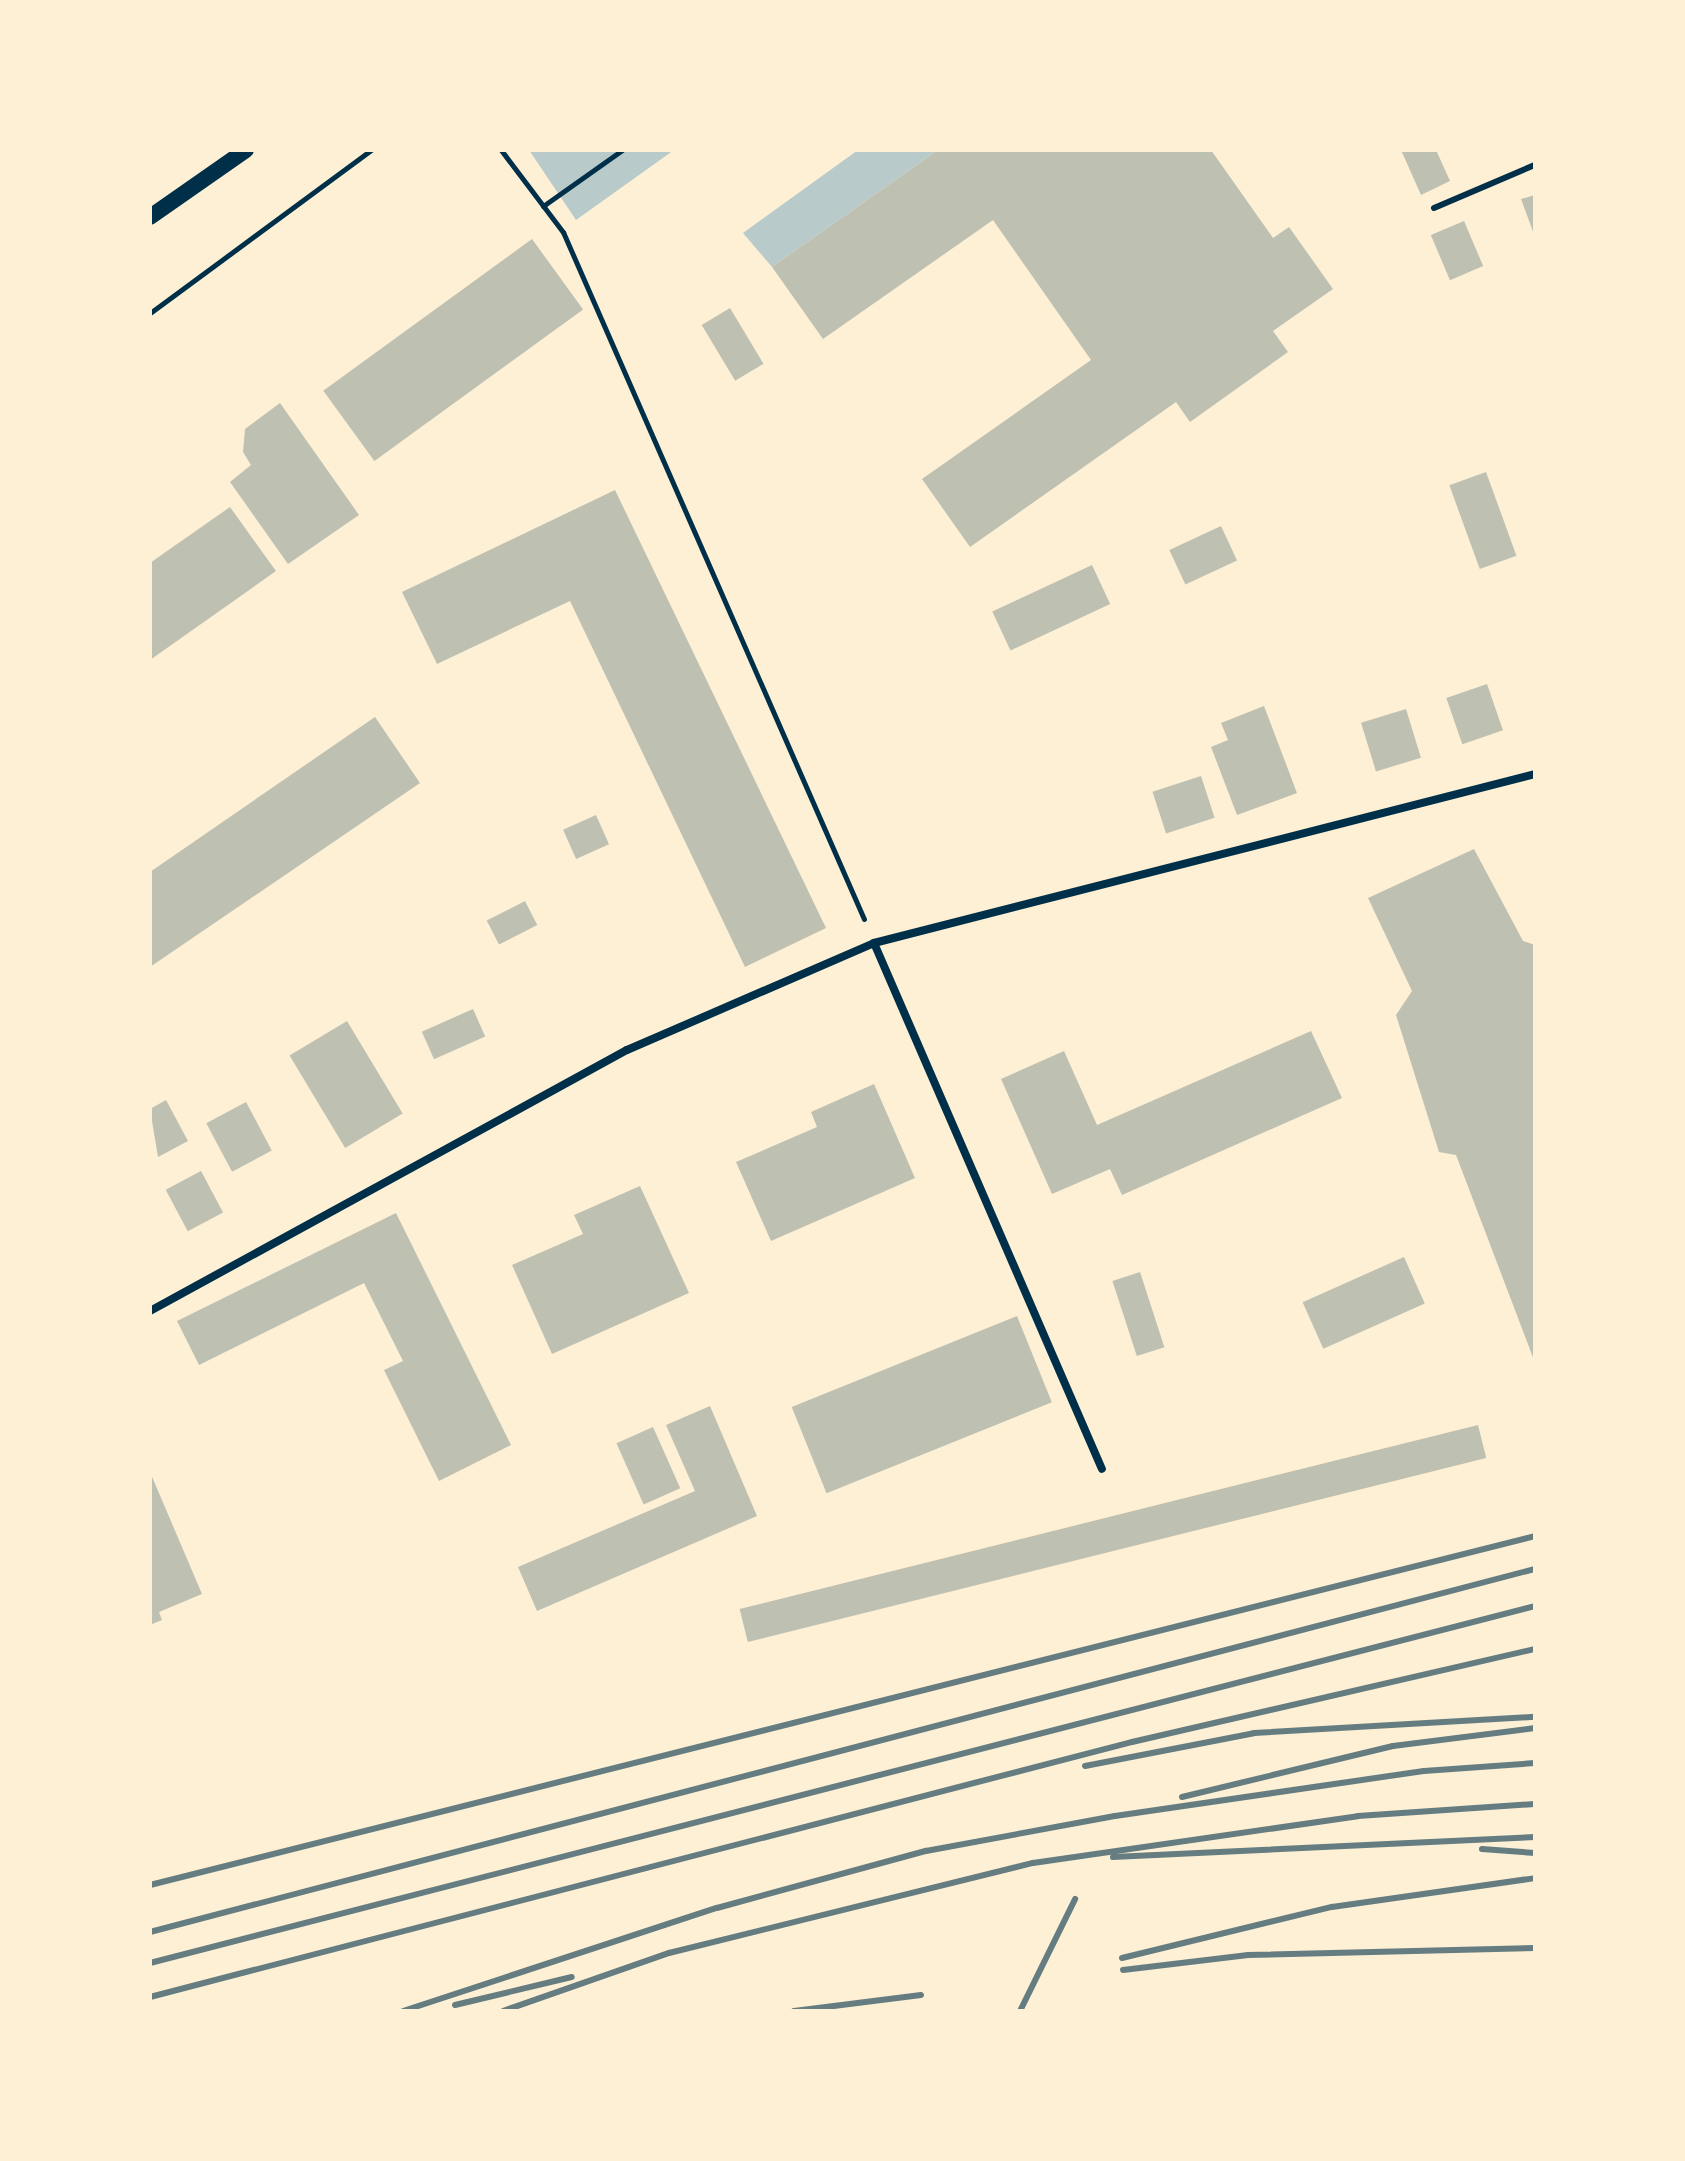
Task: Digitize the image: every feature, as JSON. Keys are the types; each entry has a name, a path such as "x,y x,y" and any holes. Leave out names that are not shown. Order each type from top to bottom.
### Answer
{"main road":[{"path":"150,217 246,150"}],"street":[{"path":"150,1311 627,1050 874,943 1535,774"},
{"path":"874,943 1102,1469"}],"lane":[{"path":"1434,208 1535,165"}],"path":[{"path":"150,313 371,150"},
{"path":"501,150 563,232 874,943"},
{"path":"543,206 622,150"}],"shaded area":[{"path":"529,150 674,150 576,220"},
{"path":"858,150 938,150 772,267 743,233"}],"building":[{"path":"938,150 1211,150 1273,238 1289,227 1333,289 1273,331 1288,352 1190,422 1176,402 970,547 922,479 1091,360 993,220 823,339 772,267"},
{"path":"1401,150 1436,150 1450,181 1421,195"},
{"path":"1535,195 1535,237 1521,199"},
{"path":"1464,221 1483,266 1450,280 1431,235"},
{"path":"532,239 583,309 374,461 323,391"},
{"path":"730,308 763,364 735,381 702,325"},
{"path":"280,403 359,515 288,564 230,482 251,465 243,452 245,429"},
{"path":"1486,472 1516,556 1480,569 1449,485"},
{"path":"615,490 826,928 745,967 570,601 437,664 402,592"},
{"path":"230,507 276,571 150,660 150,563"},
{"path":"1221,526 1237,560 1185,585 1169,550"},
{"path":"1092,565 1110,604 1010,650 992,611"},
{"path":"1487,684 1503,730 1462,744 1446,698"},
{"path":"1264,706 1297,793 1237,815 1211,747 1228,740 1221,723"},
{"path":"1406,709 1421,758 1376,772 1361,723"},
{"path":"375,717 420,783 150,967 150,872"},
{"path":"1201,776 1215,818 1166,834 1152,792"},
{"path":"596,815 609,844 576,859 563,830"},
{"path":"1474,849 1523,941 1535,945 1534,1360 1456,1155 1439,1152 1396,1015 1412,991 1368,898"},
{"path":"525,901 537,925 499,945 487,921"},
{"path":"473,1009 485,1036 434,1059 422,1032"},
{"path":"347,1021 403,1114 345,1148 290,1056"},
{"path":"1311,1031 1342,1098 1122,1195 1110,1169 1052,1194 1001,1079 1064,1051 1097,1125"},
{"path":"874,1084 915,1178 771,1241 736,1162 817,1127 811,1112"},
{"path":"166,1100 188,1141 158,1157 150,1109"},
{"path":"246,1102 272,1151 232,1172 206,1123"},
{"path":"201,1171 223,1212 188,1231 166,1190"},
{"path":"640,1186 689,1293 552,1354 512,1265 583,1234 574,1215"},
{"path":"396,1213 511,1445 439,1481 384,1370 403,1361 364,1283 199,1365 177,1321"},
{"path":"1404,1257 1425,1304 1323,1349 1303,1302"},
{"path":"1140,1272 1164,1347 1137,1356 1112,1281"},
{"path":"1017,1316 1052,1402 827,1493 792,1407"},
{"path":"710,1406 757,1516 537,1611 518,1567 695,1491 666,1425"},
{"path":"1478,1425 1486,1458 748,1642 740,1609"},
{"path":"653,1427 680,1488 644,1504 616,1443"},
{"path":"150,1472 202,1594 159,1612 162,1620 150,1625"}],"railway":[{"path":"150,1885 1535,1536"},
{"path":"150,1932 1535,1569"},
{"path":"150,1963 1535,1606"},
{"path":"150,1997 1132,1742 1535,1649"},
{"path":"1085,1766 1254,1733 1535,1717"},
{"path":"1182,1797 1393,1746 1535,1728"},
{"path":"403,2011 717,1908 926,1851 1115,1816 1424,1771 1535,1763"},
{"path":"503,2011 669,1953 1033,1863 1358,1816 1535,1804"},
{"path":"1113,1857 1535,1837"},
{"path":"1482,1849 1535,1853"},
{"path":"1122,1958 1332,1907 1535,1878"},
{"path":"1020,2011 1075,1899"},
{"path":"1123,1970 1248,1955 1535,1948"},
{"path":"455,2005 572,1977"},
{"path":"794,2011 921,1995"}]}
